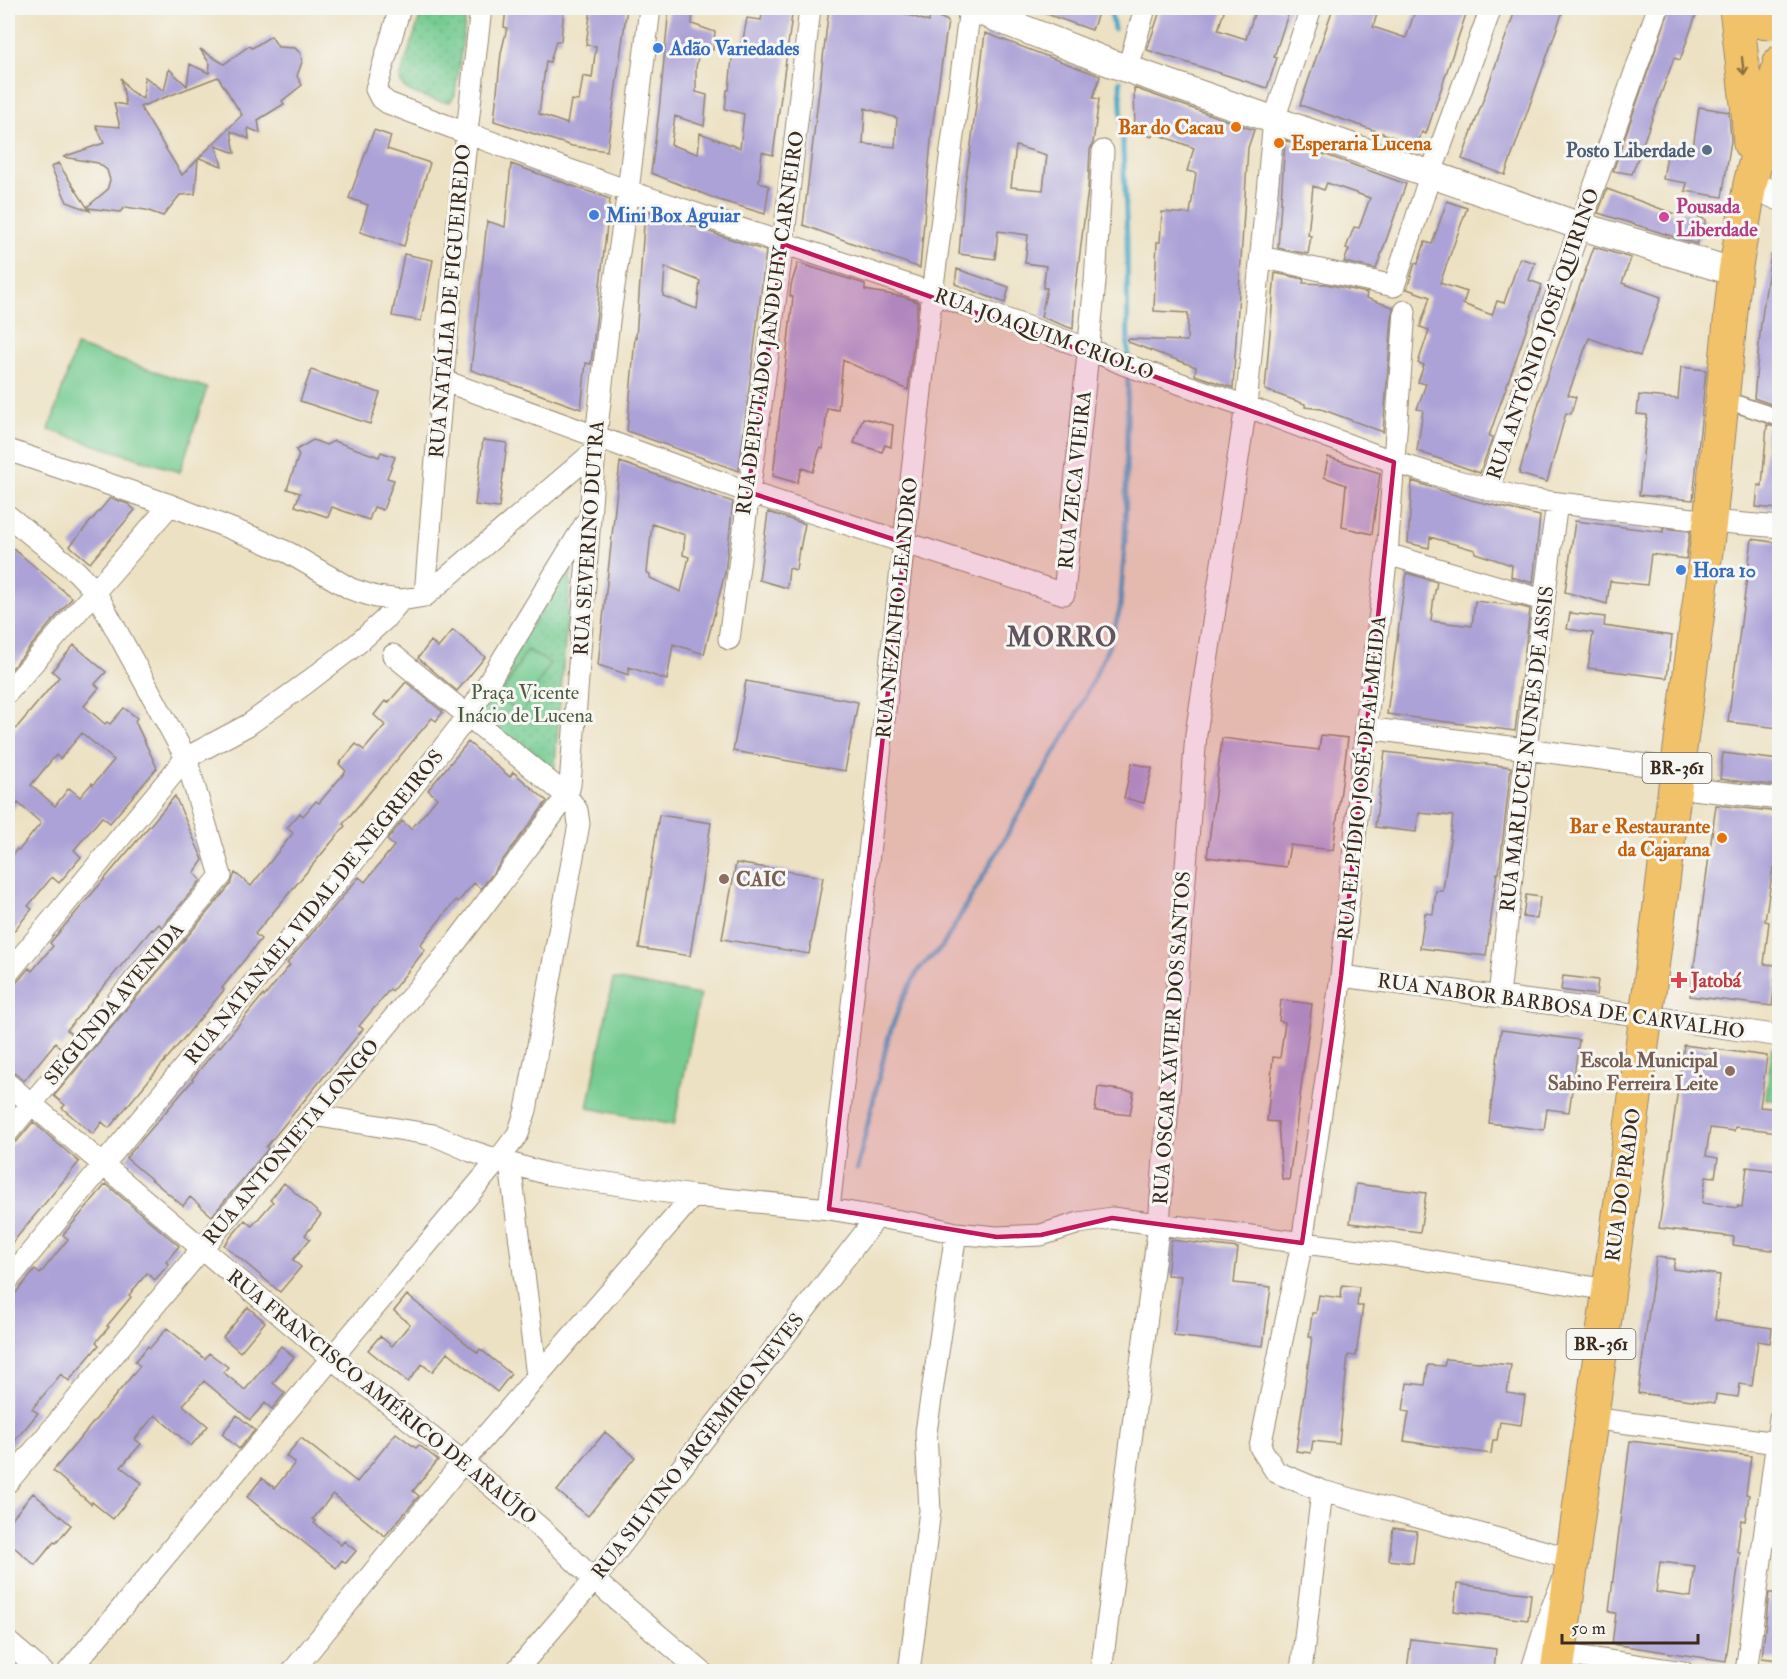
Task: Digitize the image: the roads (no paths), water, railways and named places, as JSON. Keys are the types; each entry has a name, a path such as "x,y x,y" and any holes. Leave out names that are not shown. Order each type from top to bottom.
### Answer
{"main road":[{"path":"1735,9 1763,23 1773,23 1779,20"},
{"path":"1735,9 1748,112 1765,191"},
{"path":"1765,191 1779,62"},
{"name":"BR-361","path":"1710,521 1735,272 1765,191"},
{"name":"RUA DO PRADO","path":"1558,1663 1646,1016 1710,521"}],"street":[{"name":"RUA JOAQUIM CRIOLO","path":"400,8 376,89 380,97 388,103 466,133 628,191 932,293 1394,462 1525,499 1779,527"},
{"name":"RUA NATÁLIA DE FIGUEIREDO","path":"425,596 442,380 466,133 481,8"},
{"name":"RUA SEVERINO DUTRA","path":"567,796 570,785 596,443 609,321 628,191 650,8"},
{"name":"RUA DEPUTADO JANDUHY CARNEIRO","path":"729,639 783,244 810,8"},
{"path":"970,8 1108,62 1580,226 1735,272"},
{"name":"RUA NEZINHO LEANDRO","path":"829,1209 932,293 970,8"},
{"path":"1128,68 1145,8"},
{"name":"RUA OSCAR XAVIER DOS SANTOS","path":"1101,1671 1158,1224 1196,734 1246,406 1274,120 1311,8"},
{"path":"1261,257 1394,286 1431,173 1491,8"},
{"name":"RUA ANTÔNIO JOSÉ QUIRINO","path":"1488,490 1658,8"},
{"name":"RUA ZECA VIEIRA","path":"905,543 1064,594 1095,282 1103,151"},
{"name":"RUA ELPÍDIO JOSÉ DE ALMEIDA","path":"1405,311 1387,554 1366,728 1341,976 1302,1243 1260,1447 1276,1472 1322,1491 1572,1558"},
{"path":"442,380 596,443 905,543"},
{"path":"1722,399 1779,418"},
{"path":"8,450 170,505 255,538 290,553 351,589 376,597 401,600 425,596 596,443"},
{"name":"RUA MARLUCE NUNES DE ASSIS","path":"1499,996 1543,600 1557,503"},
{"path":"8,692 170,505"},
{"name":"RUA NATANAEL VIDAL DE NEGREIROS","path":"8,1280 356,859 468,716 592,513"},
{"path":"8,516 77,572 95,591 186,758"},
{"path":"1387,554 1543,600"},
{"path":"8,973 186,758 248,725 305,684 375,628 401,600"},
{"path":"68,1671 331,1358 504,1162 518,1134 526,1110 579,824 577,810 567,796 393,655"},
{"path":"1366,728 1526,749 1779,799"},
{"name":"SEGUNDA AVENIDA","path":"8,1132 221,876 186,758"},
{"name":"RUA ANTONIETA LONGO","path":"8,1482 454,945 567,796"},
{"name":"RUA NABOR BARBOSA DE CARVALHO","path":"1341,976 1779,1036"},
{"name":"RUA FRANCISCO AMÉRICO DE ARAÚJO","path":"8,1084 331,1358 463,1462 544,1531 594,1580 702,1671"},
{"path":"313,1115 434,1135 471,1151 548,1174 693,1196 829,1209 913,1223 956,1233 997,1237 1041,1235 1079,1223 1112,1218 1397,1255 1608,1290"},
{"path":"504,1162 537,1376"},
{"path":"292,1671 463,1462 693,1196"},
{"name":"RUA SILVINO ARGEMIRO NEVES","path":"515,1671 594,1580 877,1217"},
{"path":"909,1671 930,1511 926,1432 956,1233"},
{"path":"1591,1418 1777,1443"},
{"path":"1746,1671 1779,1418"},
{"path":"1301,1671 1322,1491"},
{"path":"1531,1671 1550,1612 1572,1558"},
{"path":"8,1642 43,1671"},
{"path":"1558,1663 1683,1671"}],"waterway":[{"path":"1110,8 1114,29"},
{"path":"1120,81 1127,238 1128,361"},
{"path":"857,1169 889,1035 902,1000 919,969 942,947 1075,718 1109,646 1120,609 1125,540 1128,370"}],"place":[{"name":"Adão Variedades","path":"658,48"},
{"name":"Bar do Cacau","path":"1236,127"},
{"name":"Esperaria Lucena","path":"1279,143"},
{"name":"Posto Liberdade","path":"1707,150"},
{"name":"Mini Box Aguiar","path":"594,215"},
{"name":"Pousada Liberdade","path":"1664,217"},
{"name":"Hora 10","path":"1681,570"},
{"name":"Bar e Restaurante da Cajarana","path":"1722,838"},
{"name":"CAIC","path":"724,879"},
{"name":"Jatobá","path":"1679,980"},
{"name":"Escola Municipal Sabino Ferreira Leite","path":"1730,1071"}],"district":[{"name":"MORRO","path":"1062,638"}],"park label":[{"name":"Praça Vicente Inácio de Lucena","path":"525,704"}]}
